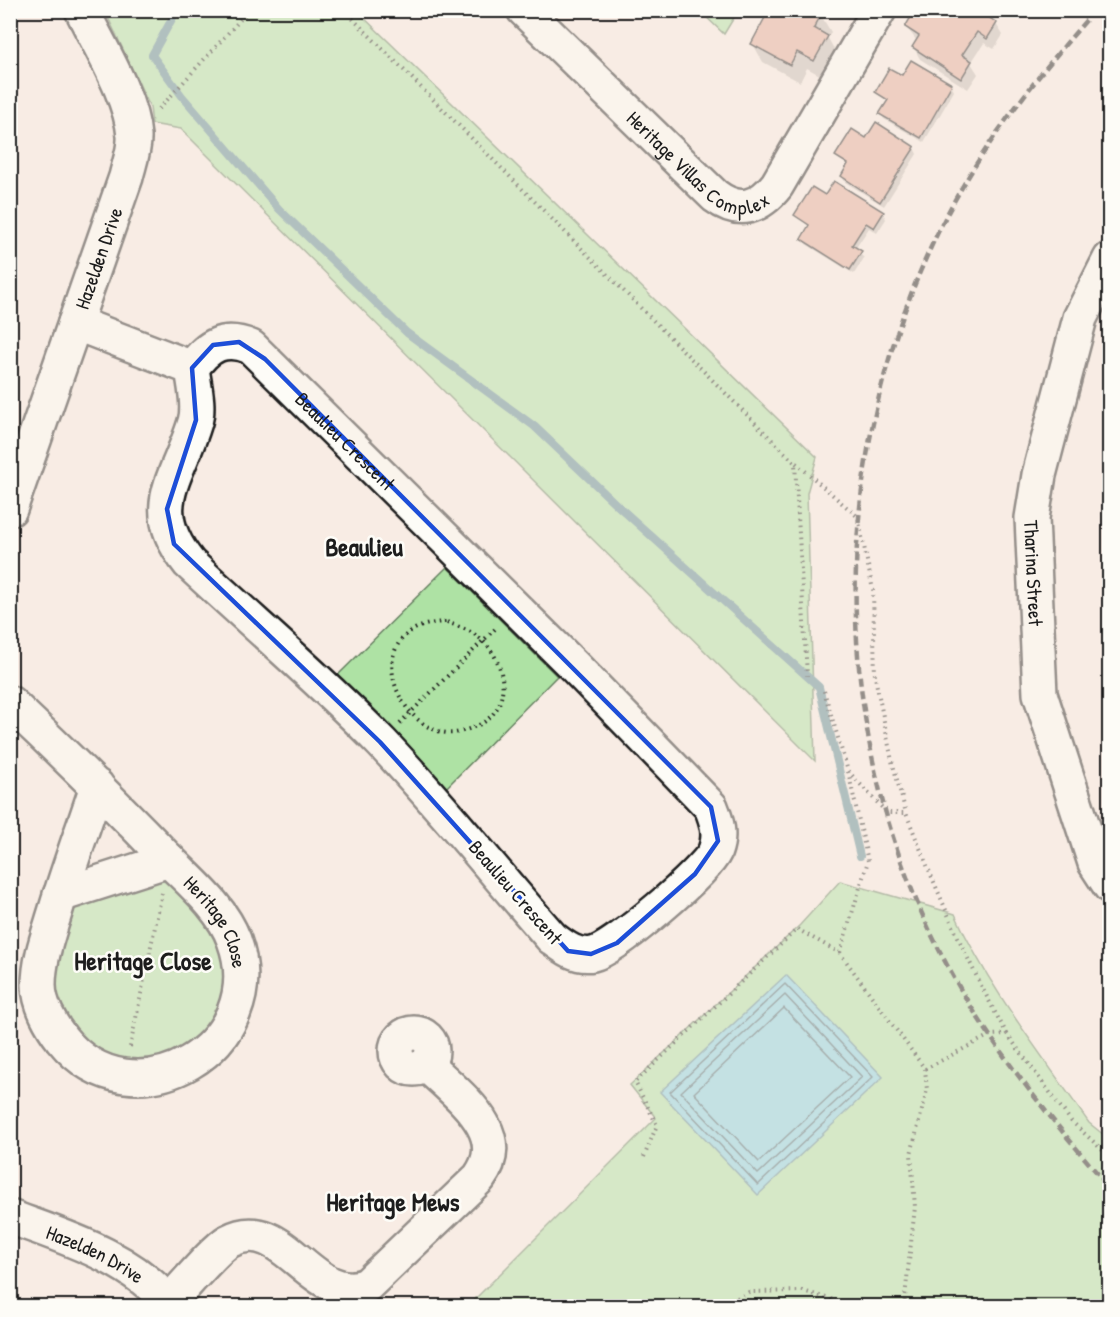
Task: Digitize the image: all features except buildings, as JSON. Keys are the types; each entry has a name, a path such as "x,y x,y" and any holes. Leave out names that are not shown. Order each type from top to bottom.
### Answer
{"street":[{"name":"Hazelden Drive","path":"10,509 126,177 134,136 128,111 82,10"},
{"name":"Heritage Villas Complex","path":"524,10 715,196 727,205 735,207 760,202 777,185 879,10"},
{"name":"Tharina Street","path":"1110,260 1088,298 1077,328 1039,475 1032,518 1040,694 1091,854 1110,886"},
{"path":"75,322 192,368"},
{"name":"Beaulieu Crescent","path":"225,341 251,347 515,609 711,807 718,824 718,841 714,853 695,874 611,946 591,954 568,951 552,938 454,821 380,742 314,675 189,563 174,544 166,524 166,509 170,488 196,420 192,368 213,345 225,341"},
{"name":"Heritage Close","path":"10,703 97,786 210,902 234,939 241,979 237,1000 222,1035 196,1059 160,1076 124,1077 93,1066 72,1051 51,1024 39,988 41,957 97,786"},
{"path":"60,895 169,860"},
{"path":"169,1305 228,1242 245,1235 259,1235 272,1241 323,1281 338,1288 354,1290 367,1285 489,1165 491,1146 486,1128 426,1064"},
{"name":"Hazelden Drive","path":"10,1217 93,1249 122,1264 147,1282 169,1305"}],"path":[{"path":"134,136 249,10"},
{"path":"344,10 795,463 858,516 873,590 875,677 892,761 906,813 977,981 1007,1034 1071,1121 1110,1157"},
{"path":"795,463 807,676"},
{"path":"380,742 515,609"},
{"path":"447,622 483,640 501,670 502,685 496,714 489,721 475,727 448,733 435,729 411,712 396,690 392,665 400,639 406,632 424,624 447,622"},
{"path":"824,691 848,771 868,861 840,953"},
{"path":"848,771 887,813 906,813"},
{"path":"124,1077 169,860"},
{"path":"644,1157 657,1125 635,1082 797,928 840,953 925,1069 927,1090 912,1154 915,1207 904,1306"},
{"path":"925,1069 990,1035 1007,1034"},
{"path":"721,1306 749,1292 803,1291 854,1306"}],"highlighted area":[{"path":"239,342 265,359 711,807 718,841 695,874 617,943 591,954 568,951 380,742 174,544 167,509 196,420 192,368 213,345"}],"green space":[{"path":"105,11 357,11 817,457 807,493 815,761 181,129 152,124 150,107"},
{"path":"700,11 738,11 724,34"},
{"path":"447,567 557,676 445,789 337,676"},
{"path":"161,866 227,933 221,1030 114,1084 39,1015 51,900"},
{"path":"840,881 955,914 984,969 1017,1021 1089,1123 1109,1139 1109,1306 468,1306 656,1118 630,1085 800,925"}],"water":[{"path":"786,975 883,1077 758,1195 660,1092"}],"waterway":[{"path":"177,10 152,55 182,96 279,209 407,333 534,426 618,506 819,687 860,856"}],"railway":[{"path":"1095,10 1048,65 1004,123 964,183 931,247 897,333 873,423 859,515 856,608 863,700 880,792 908,880 947,965 982,1024 1043,1108 1110,1188"}],"district":[{"name":"Beaulieu","path":"364,546"},
{"name":"Heritage Close","path":"143,960"},
{"name":"Heritage Mews","path":"393,1201"}]}
